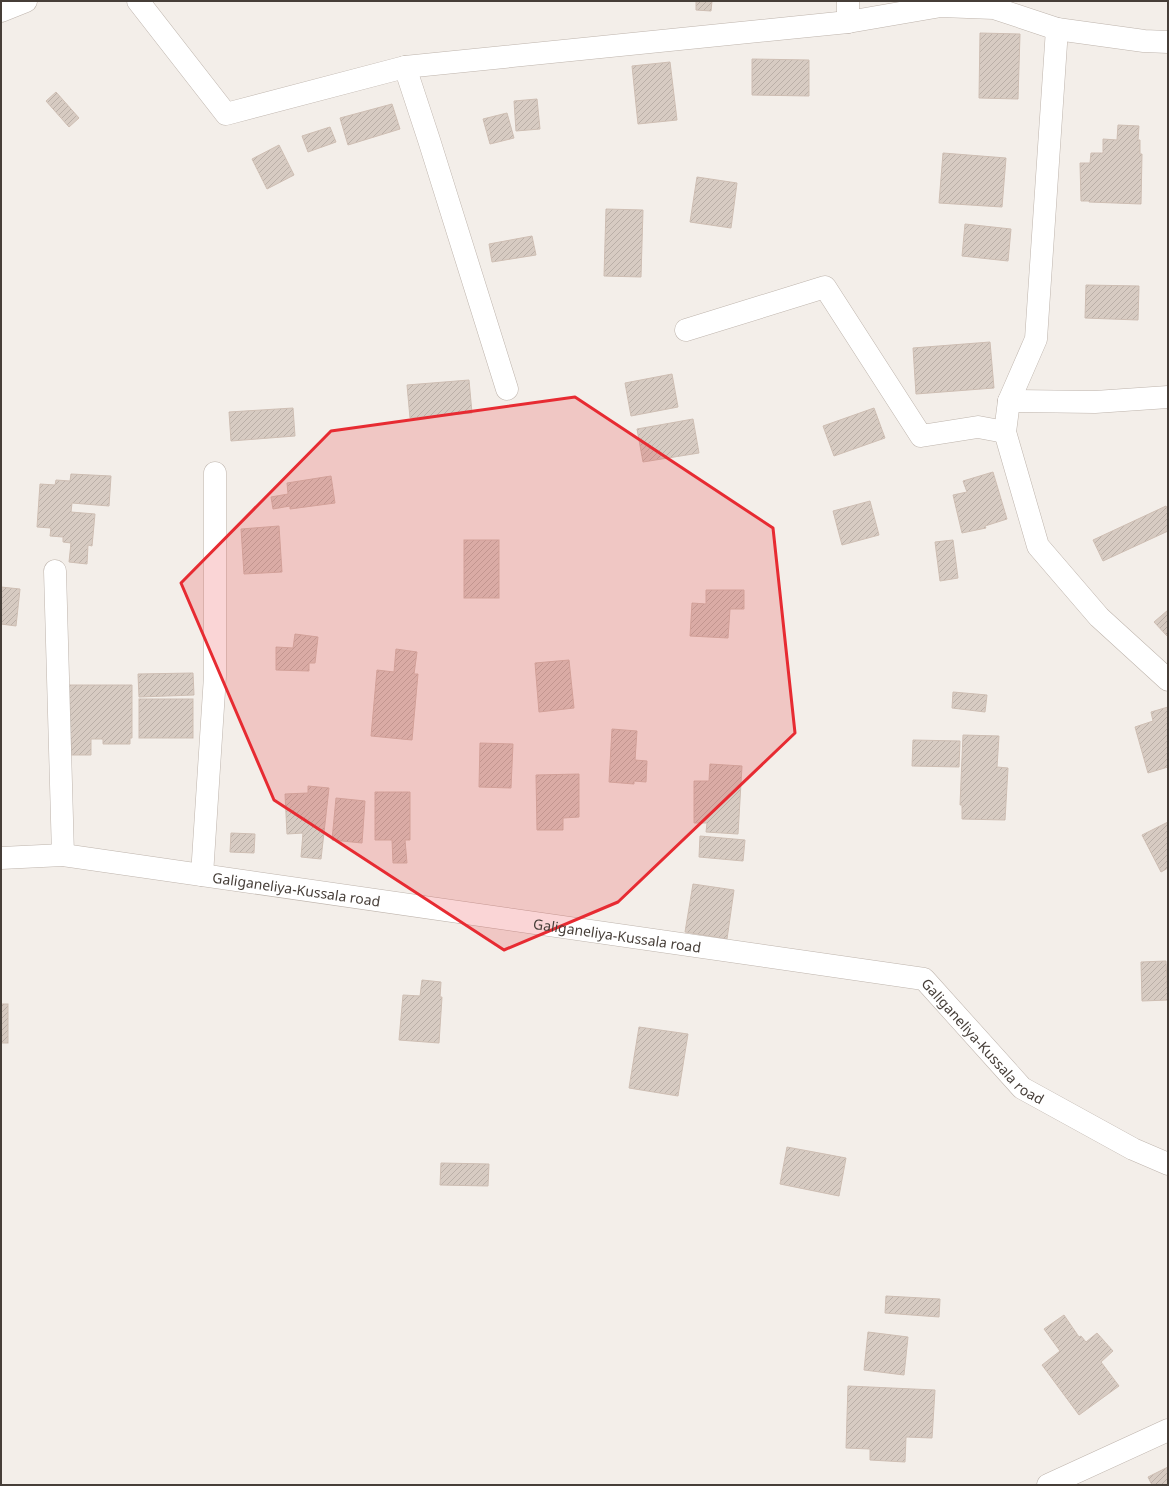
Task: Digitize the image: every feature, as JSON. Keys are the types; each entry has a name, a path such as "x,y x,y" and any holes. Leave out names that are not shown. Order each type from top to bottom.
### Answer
{"street":[{"path":"1,11 26,1"},
{"path":"138,1 226,114 405,67 848,22 941,6 994,8 1057,28 1144,41 1168,42"},
{"path":"848,1 848,22"},
{"path":"1057,28 1036,339 1009,401 1005,432 1038,546 1099,617 1168,680"},
{"path":"405,67 507,389"},
{"path":"686,330 825,287 921,436 978,427 1005,432"},
{"path":"1009,401 1095,402 1168,397"},
{"path":"202,875 215,676 215,473"},
{"path":"55,571 63,855"},
{"name":"Galiganeliya-Kussala road","path":"1,858 63,855 924,979 1022,1088 1133,1149 1168,1164"},
{"path":"1048,1485 1168,1430"}],"highlighted area":[{"path":"575,397 773,528 795,733 618,902 504,950 274,800 181,583 331,431"}],"building":[{"path":"696,1 712,1 711,11 696,10"},
{"path":"980,33 1020,34 1018,99 979,98"},
{"path":"752,59 809,60 809,96 752,95"},
{"path":"670,62 677,120 638,124 632,66"},
{"path":"56,92 79,118 69,127 46,101"},
{"path":"537,99 540,129 516,131 514,101"},
{"path":"392,104 400,129 348,145 340,118"},
{"path":"507,113 514,138 490,144 483,119"},
{"path":"1118,125 1139,126 1138,140 1140,140 1140,154 1142,154 1141,204 1081,201 1080,163 1090,163 1091,153 1103,153 1103,139 1117,140"},
{"path":"330,127 336,142 308,152 302,136"},
{"path":"279,145 294,175 267,189 252,159"},
{"path":"943,153 1006,158 1002,207 939,203"},
{"path":"697,177 737,183 731,228 690,222"},
{"path":"606,209 643,210 641,277 604,276"},
{"path":"965,224 1011,229 1008,261 962,256"},
{"path":"532,236 536,255 492,262 489,244"},
{"path":"1086,285 1139,286 1138,320 1085,318"},
{"path":"990,342 994,388 916,394 913,348"},
{"path":"672,374 678,407 631,416 625,383"},
{"path":"469,380 472,413 410,418 407,385"},
{"path":"293,408 295,436 231,441 229,412"},
{"path":"874,408 885,438 834,456 823,426"},
{"path":"693,419 699,453 643,462 637,429"},
{"path":"993,472 1007,519 985,526 986,528 962,533 953,495 967,492 963,481"},
{"path":"71,474 111,476 109,506 72,503 71,512 95,514 92,546 88,545 87,564 69,562 71,543 63,542 63,537 50,536 51,528 37,527 40,484 55,485 56,480 70,481"},
{"path":"331,476 335,503 290,509 290,506 273,509 271,497 288,494 287,483"},
{"path":"870,501 879,535 842,545 833,511"},
{"path":"1166,506 1168,511 1168,531 1103,561 1093,540"},
{"path":"279,526 282,572 244,574 241,529"},
{"path":"464,540 499,540 499,598 464,598"},
{"path":"953,540 958,578 940,581 935,542"},
{"path":"1,587 20,589 16,626 1,624"},
{"path":"706,590 744,590 744,609 730,609 728,638 690,636 692,603 706,604"},
{"path":"1168,610 1168,637 1154,622"},
{"path":"295,634 318,637 315,663 309,663 309,671 276,670 276,647 293,648"},
{"path":"396,649 417,652 414,674 418,674 412,740 371,736 377,670 394,672"},
{"path":"569,660 574,708 539,712 535,663"},
{"path":"193,673 194,695 139,697 138,674"},
{"path":"68,685 132,685 132,738 130,738 130,744 103,744 103,739 91,739 91,755 71,755 71,739 69,739"},
{"path":"953,692 987,695 985,712 952,708"},
{"path":"139,699 193,699 193,738 139,738"},
{"path":"1168,707 1168,767 1148,773 1135,727 1153,721 1151,712"},
{"path":"612,729 637,731 635,760 647,761 646,782 634,781 634,784 609,782"},
{"path":"963,735 999,736 997,767 1008,768 1005,820 962,819 962,805 960,805"},
{"path":"913,740 960,741 959,767 912,766"},
{"path":"480,743 513,744 511,788 479,787"},
{"path":"710,764 742,766 738,834 706,832 707,823 694,823 694,781 709,781"},
{"path":"579,774 579,817 563,818 563,830 537,830 536,775"},
{"path":"308,786 329,788 321,859 301,857 303,833 287,834 285,794 308,793"},
{"path":"375,792 410,792 410,840 405,840 407,863 393,863 392,840 375,840"},
{"path":"336,798 365,801 362,843 332,840"},
{"path":"1168,822 1168,868 1161,872 1142,835"},
{"path":"231,833 255,834 254,853 230,852"},
{"path":"700,836 745,840 743,861 699,857"},
{"path":"693,884 734,890 727,939 685,932"},
{"path":"1166,961 1168,1000 1142,1001 1141,962"},
{"path":"422,980 441,982 440,997 442,997 439,1043 399,1040 403,995 420,996"},
{"path":"1,1004 8,1004 8,1043 1,1043"},
{"path":"639,1027 688,1034 678,1096 629,1088"},
{"path":"787,1147 846,1158 839,1196 780,1184"},
{"path":"441,1163 489,1164 488,1186 440,1185"},
{"path":"886,1296 940,1299 939,1317 885,1313"},
{"path":"1064,1315 1079,1337 1081,1336 1086,1342 1097,1333 1113,1351 1101,1362 1119,1386 1079,1415 1042,1365 1060,1351 1044,1329"},
{"path":"868,1332 908,1337 904,1375 864,1370"},
{"path":"848,1386 935,1390 932,1438 906,1437 905,1462 870,1460 870,1449 846,1448"},
{"path":"1168,1467 1168,1485 1152,1485 1148,1477"}]}
